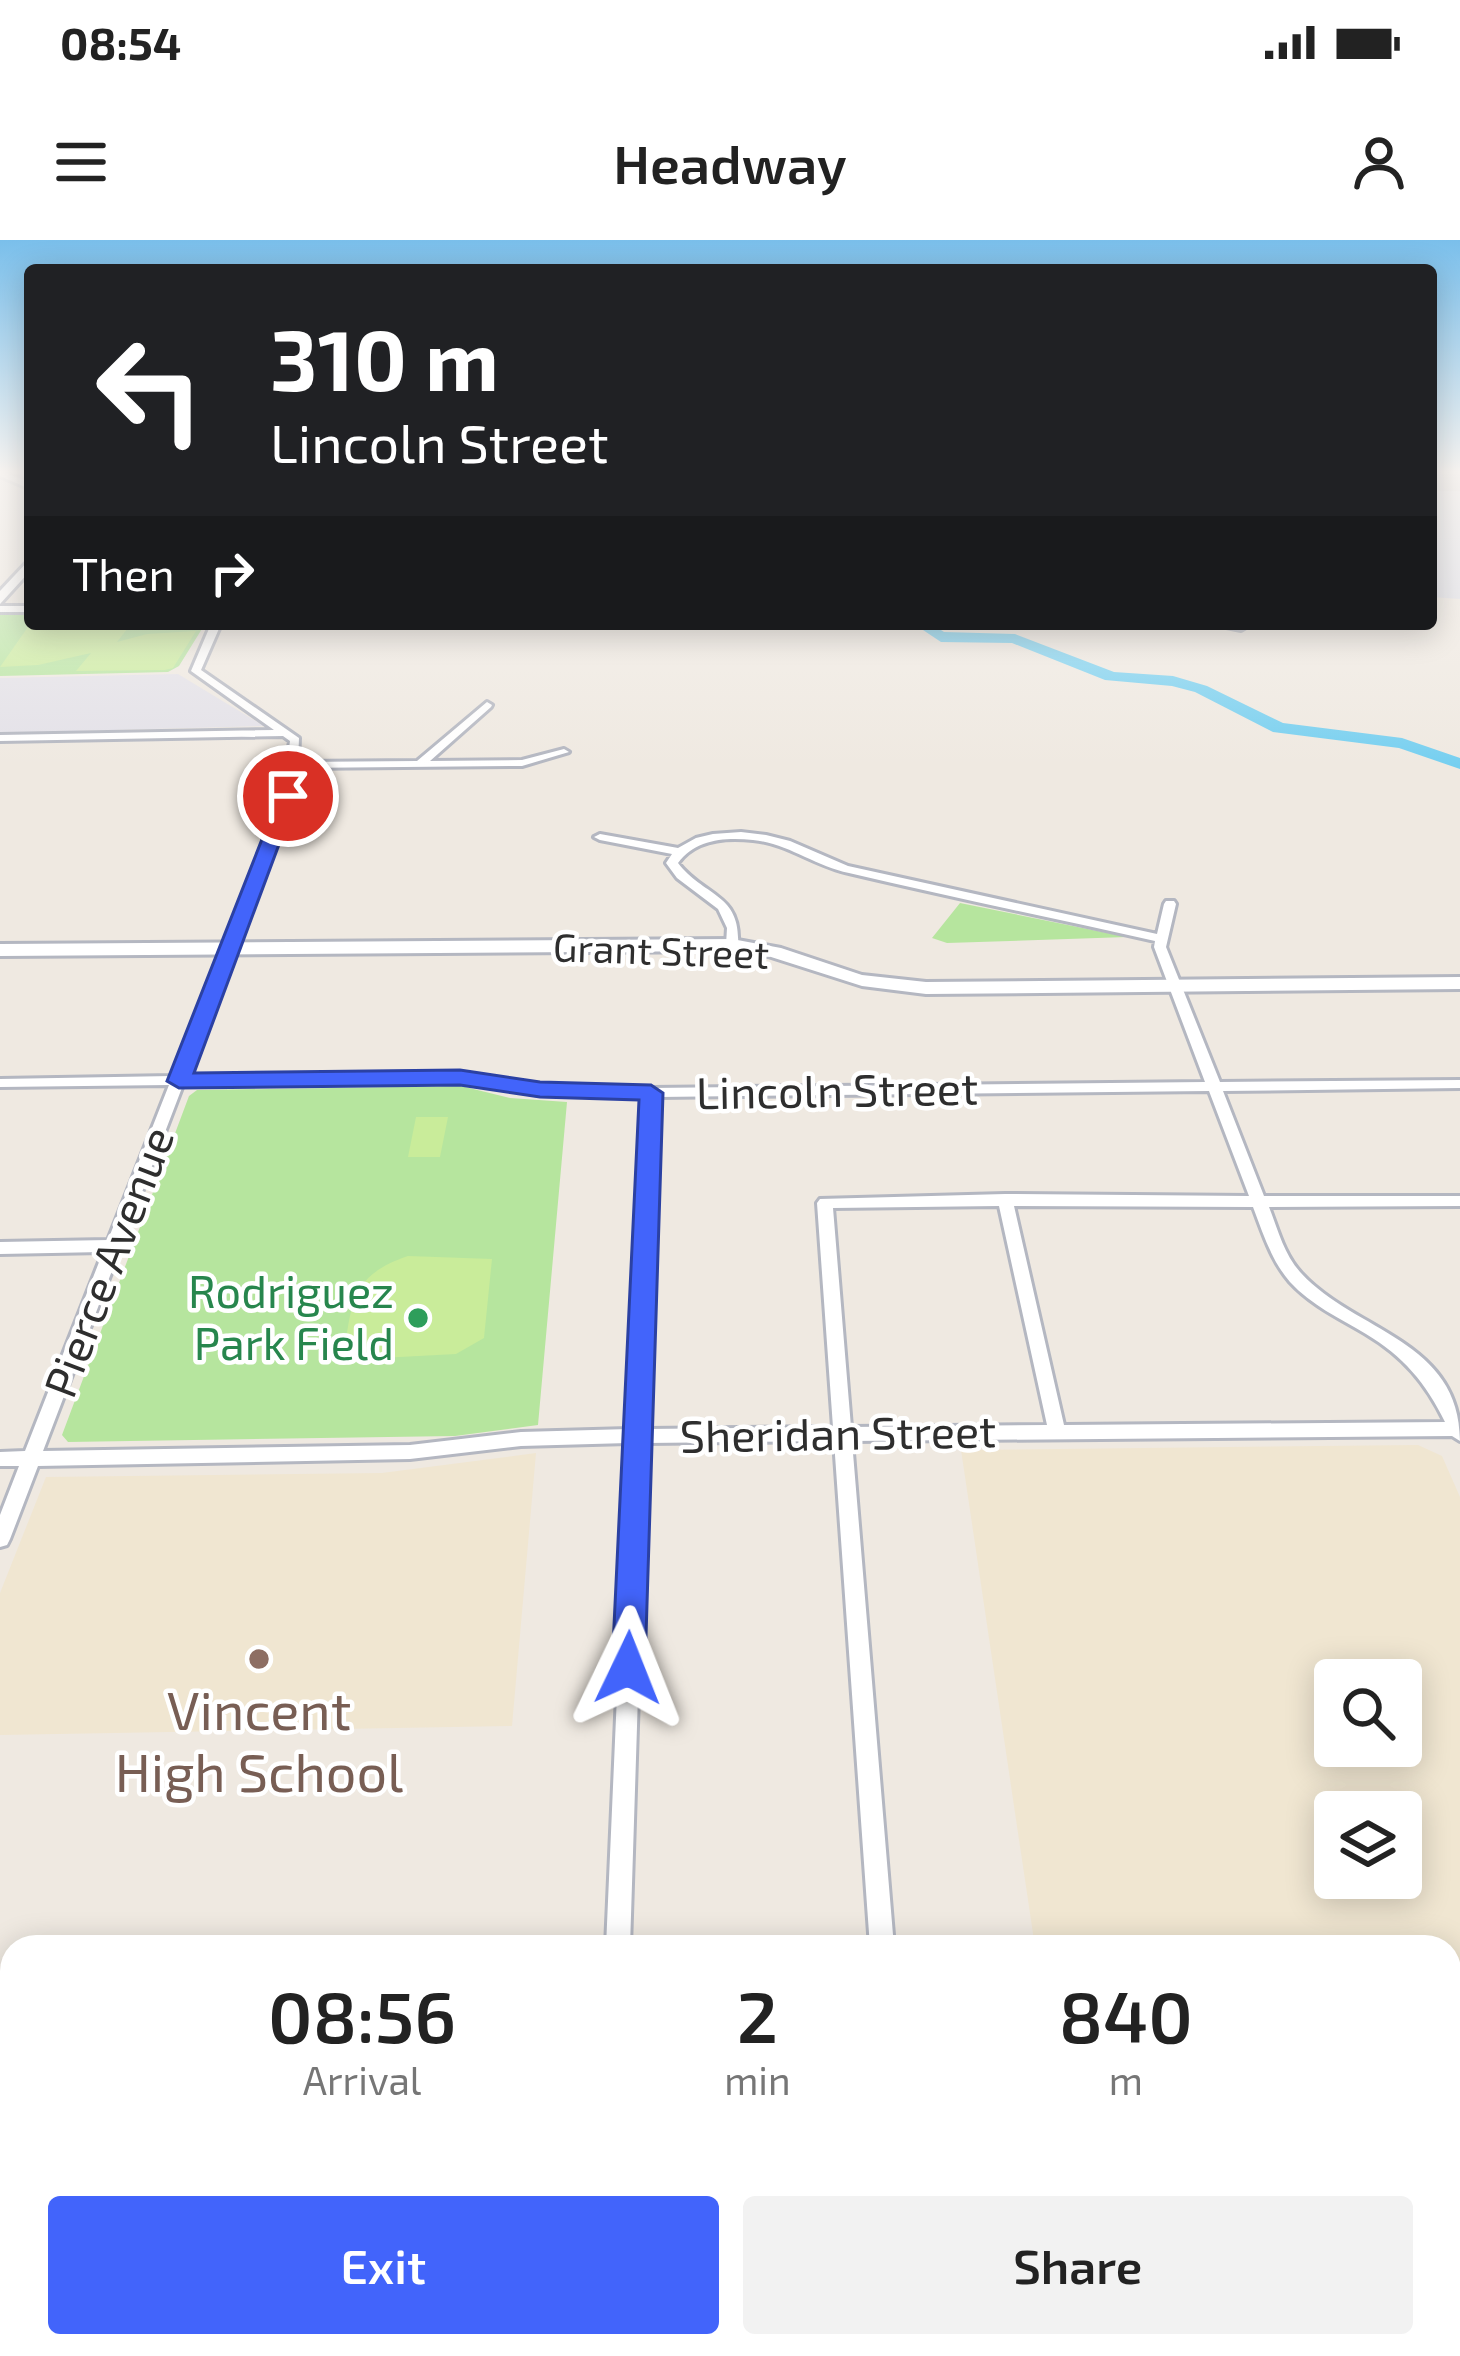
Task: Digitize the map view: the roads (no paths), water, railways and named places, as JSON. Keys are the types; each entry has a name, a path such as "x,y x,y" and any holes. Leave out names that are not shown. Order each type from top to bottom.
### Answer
{"street":[{"path":"0,600 24,570"},
{"path":"213,630 196,671 290,734"},
{"path":"420,764 487,705"},
{"path":"0,738 290,734"},
{"name":"Pierce Avenue","path":"0,1539 288,796 298,746 290,734"},
{"path":"294,765 522,763 564,752"},
{"path":"599,837 678,852 721,837 766,838 816,862 1159,938"},
{"path":"678,852 673,858 675,869 730,913 736,924 732,945"},
{"path":"1170,904 1159,938 1173,985 1281,1259 1301,1288 1402,1349 1443,1396 1459,1431"},
{"name":"Grant Street","path":"0,950 732,945 776,950 840,975 880,984 926,988 1460,982"},
{"name":"Lincoln Street","path":"0,1083 460,1077 540,1090 651,1093 1460,1084"},
{"path":"618,1935 651,1093"},
{"path":"1005,1199 1058,1432"},
{"path":"881,1935 825,1203 1005,1199 1460,1202"},
{"path":"0,1248 113,1246"},
{"name":"Sheridan Street","path":"0,1459 410,1452 521,1439 638,1436 1459,1431"}],"waterway":[{"path":"931,630 941,637 1015,639 1111,677 1173,681 1201,689 1279,728 1402,743 1460,764"}],"place":[{"name":"Rodriguez Park Field","path":"418,1318"},
{"name":"Vincent High School","path":"259,1659"}]}
